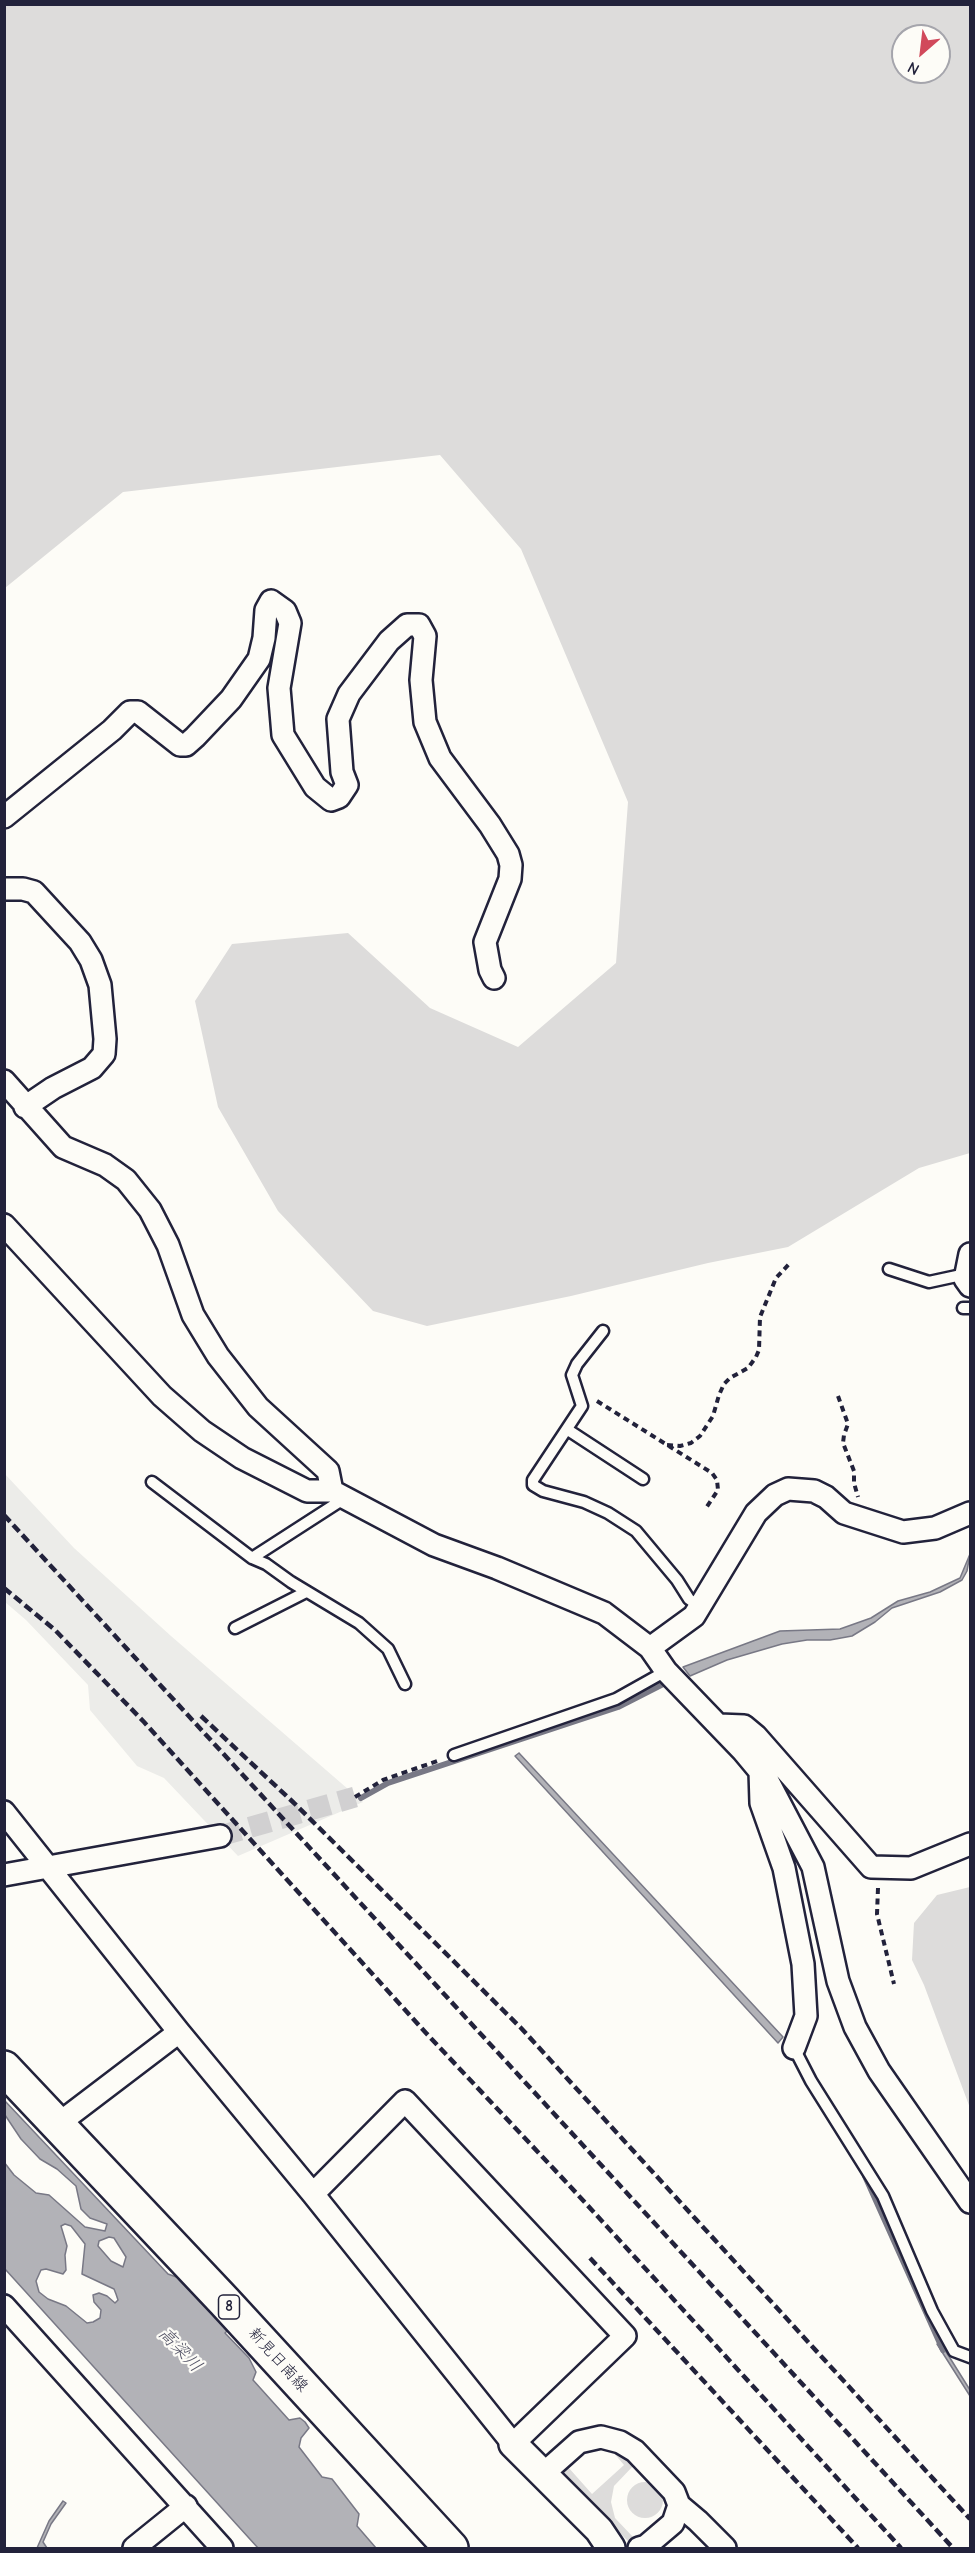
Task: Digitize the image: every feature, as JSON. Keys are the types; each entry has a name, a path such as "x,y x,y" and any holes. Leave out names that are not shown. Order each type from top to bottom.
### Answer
{"main road":[{"name":"新見日南線","path":"4,2068 451,2548"}],"street":[{"path":"4,817 112,730 130,712 138,712 180,745 191,741 214,719 259,659 264,638 266,610 271,601 285,611 290,623 279,688 283,735 315,787 331,800 339,797 346,785 342,772 338,720 349,694 389,641 407,625 419,625 425,636 421,680 425,722 440,758 490,825 508,854 511,865 510,879 485,942 490,970 494,978"},
{"path":"4,889 23,889 34,892 80,942 91,960 100,985 105,1039 104,1054 92,1068 53,1088 25,1107"},
{"path":"4,1081 63,1147 105,1165 126,1180 150,1210 168,1245 193,1315 218,1356 258,1407 328,1471 338,1494"},
{"path":"4,1225 162,1396 202,1431 242,1458 307,1491 338,1494 434,1545 497,1568 604,1613 650,1648 666,1671 719,1725 768,1781 813,1867 838,1981 855,2027 879,2071 970,2202"},
{"path":"650,1648 694,1616 756,1513 775,1495 788,1489 814,1491 852,1516 903,1532 935,1528 970,1513"},
{"path":"719,1725 744,1726 756,1736 871,1867 911,1868 970,1844"},
{"path":"760,1771 761,1803 784,1868 803,1964 806,2016 794,2048"},
{"path":"4,1812 178,2032 313,2193 513,2444 599,2530 611,2548"},
{"path":"4,1875 220,1836"},
{"path":"58,2124 178,2032"},
{"path":"313,2193 405,2101 625,2336 513,2444"},
{"path":"4,2306 222,2548"},
{"path":"543,2474 579,2442 601,2437 620,2442 635,2451 674,2492 679,2505 725,2548"},
{"path":"639,2548 646,2546 672,2523 679,2505"},
{"path":"134,2548 186,2506"}],"lane":[{"path":"889,1269 929,1282 969,1271"},
{"path":"603,1331 576,1364 572,1375 582,1406 533,1480 534,1487 592,1506 608,1513 636,1531 677,1580 689,1599 700,1607"},
{"path":"568,1430 642,1479"},
{"path":"152,1482 252,1558 266,1564 306,1592 359,1623 388,1648 405,1684"},
{"path":"252,1558 338,1494"},
{"path":"235,1628 306,1592"},
{"path":"454,1755 616,1700 666,1671"},
{"path":"794,2048 811,2081 883,2196 932,2311 954,2351 970,2357"}],"path":[{"path":"667,1445 681,1446 691,1443 700,1436 713,1416 718,1395 724,1384 729,1378 748,1368 756,1357 759,1350 760,1317 776,1278 790,1263"},
{"path":"572,1375 584,1389 609,1410 712,1473 717,1480 718,1490 706,1508"},
{"path":"838,1396 848,1424 843,1443 854,1471 854,1483 858,1493 852,1516"},
{"path":"355,1797 383,1780 454,1755"},
{"path":"886,1867 876,1895 877,1914 894,1984"}],"shaded area":[{"path":"5,4 970,5 970,1153 919,1168 788,1247 427,1326 373,1311 278,1211 218,1107 195,1001 232,944 348,933 430,1008 518,1047 616,963 628,802 521,549 440,455 123,492 5,588"},
{"path":"4,1473 74,1548 171,1636 363,1802 238,1856 164,1778 137,1766 90,1710 88,1685 26,1620 5,1602"},
{"path":"970,1887 970,2108 924,1985 912,1960 914,1923 937,1895"},
{"path":"614,2451 635,2464 614,2486 611,2502 615,2518 633,2537 631,2544 560,2474 568,2467 592,2494 624,2465"},
{"path":"645,2482 658,2487 663,2500 658,2513 645,2518 632,2513 627,2500 632,2487"}],"water":[{"path":"970,1554 967,1571 962,1580 940,1592 892,1608 852,1636 782,1644 727,1660 690,1676 683,1667 780,1631 840,1629 871,1618 898,1601 930,1592 960,1578"},
{"path":"519,1753 783,2037 778,2043 515,1756"},
{"name":"高梁川","path":"5,2101 168,2274 182,2279 229,2329 225,2333 249,2358 256,2372 253,2380 289,2420 300,2418 305,2422 309,2428 301,2438 299,2447 322,2477 332,2479 359,2514 357,2526 376,2548 258,2548 5,2269 4,2162 14,2175 36,2193 49,2195 85,2227 105,2231 107,2224 90,2218 81,2209 76,2186 57,2169 40,2159 21,2139 5,2115","holes":["65,2224 71,2226 85,2244 82,2274 114,2289 118,2300 115,2303 99,2293 93,2295 94,2302 101,2310 100,2318 93,2322 87,2323 66,2306 48,2299 39,2292 36,2281 41,2270 46,2269 63,2274 66,2270 67,2246 61,2226","109,2237 114,2238 126,2257 123,2267 111,2261 98,2246 99,2241"]},
{"path":"940,2342 970,2390 970,2396 937,2344"},
{"path":"63,2501 66,2503 51,2524 43,2542 47,2548 37,2548 49,2521"}],"waterway":[{"path":"361,1798 388,1783 618,1707 665,1683"},
{"path":"865,2176 943,2350"}],"tunnel":[{"path":"220,1836 355,1797"}],"railway":[{"path":"4,1515 953,2548"},
{"path":"4,1588 55,1630 144,1722 426,2033 568,2184 901,2548"},
{"path":"201,1716 294,1803 521,2028 970,2519"},
{"path":"590,2258 858,2548"}]}
